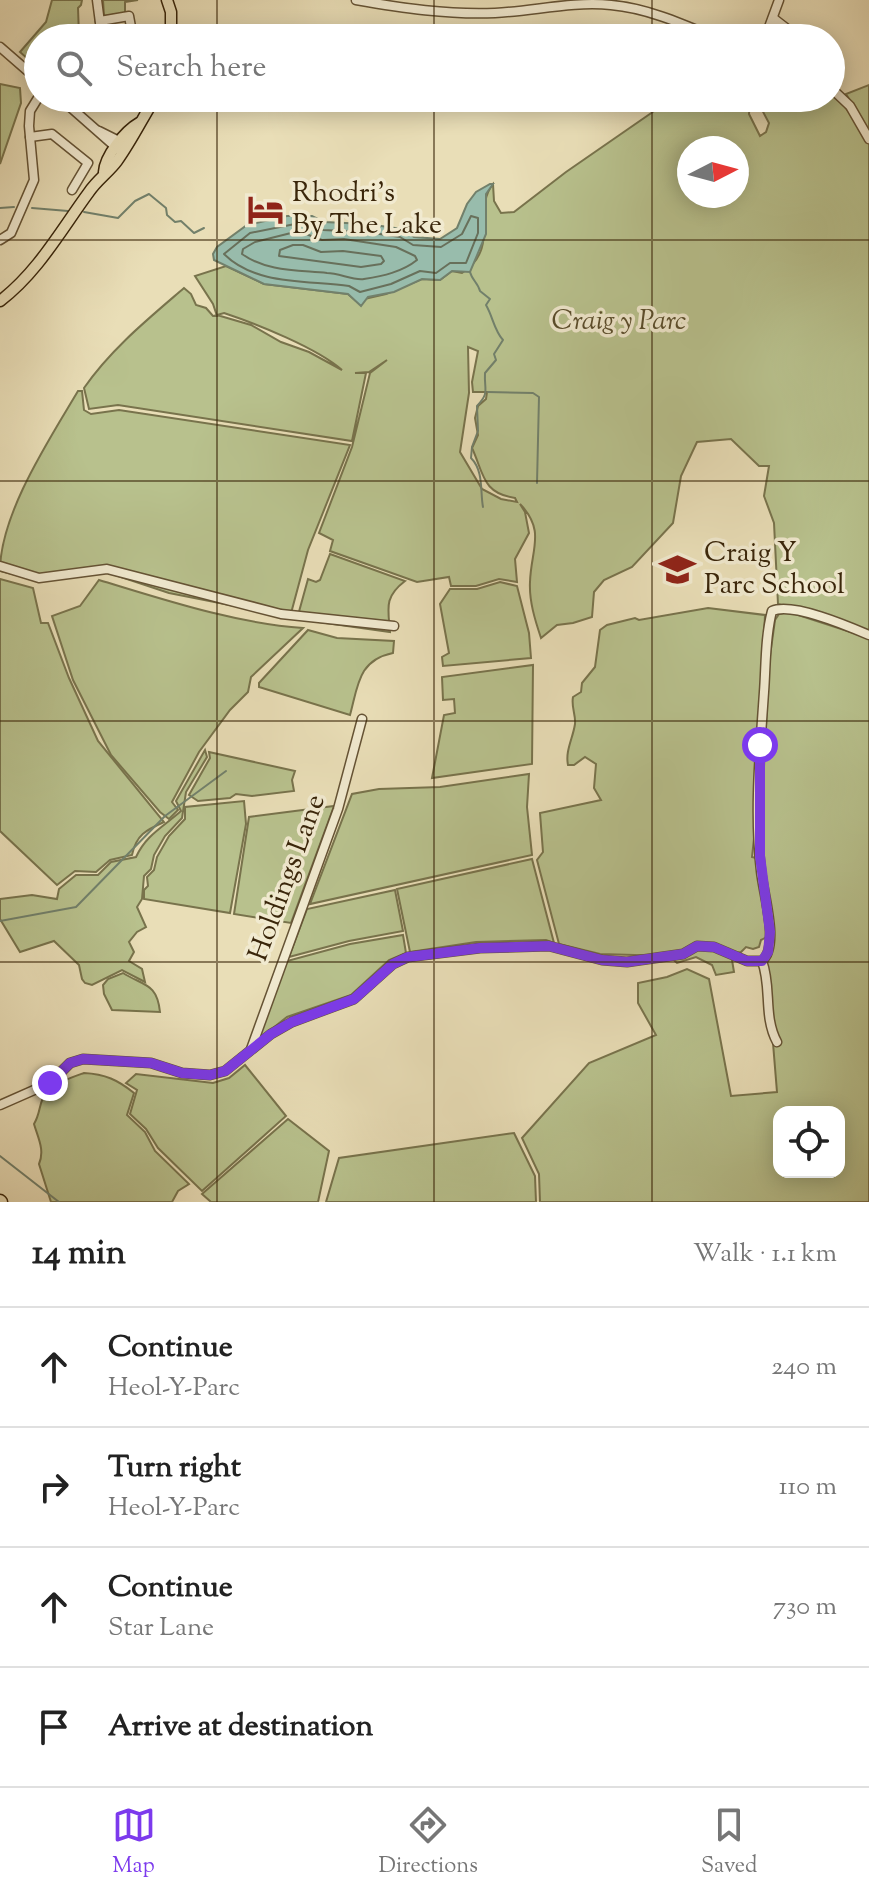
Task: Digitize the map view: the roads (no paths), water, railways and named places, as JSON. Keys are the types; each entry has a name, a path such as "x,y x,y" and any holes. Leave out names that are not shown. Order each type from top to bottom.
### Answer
{"main road":[{"path":"167,0 171,24"},
{"path":"171,12 175,0"},
{"path":"0,301 47,253 104,172 110,169 133,126 140,123 147,112"}],"street":[{"path":"97,0 100,24"},
{"path":"356,0 426,11 482,13 611,5 680,24"},
{"path":"771,24 779,0"},
{"path":"100,21 129,16 130,24"},
{"path":"773,18 781,24"},
{"path":"0,47 24,68"},
{"path":"845,101 869,139"},
{"path":"0,240 11,233 34,180 30,112"},
{"path":"78,112 121,147"},
{"path":"30,137 52,134 88,163 72,190"},
{"path":"0,566 39,578 107,569 281,614 394,626"},
{"path":"0,1105 50,1083 70,1063 83,1059 151,1063 182,1073 210,1075 225,1071 292,1022 354,999 393,964 408,957 480,948 549,946 602,960 649,961 706,946 747,961 766,959 770,943 759,827 760,745 770,616 775,609 794,610 869,635"},
{"name":"Holdings Lane","path":"251,1050 338,809 362,719"},
{"path":"762,961 767,1013 777,1042"}],"water":[{"path":"493,184 486,194 486,234 470,272 452,271 440,280 422,279 394,292 368,297 361,306 348,294 264,284 214,260 217,247 247,225 287,216 312,216 324,222 402,229 414,237 440,239 457,228 476,192"}],"waterway":[{"path":"84,212 118,218 135,201 149,194 166,208 167,215 175,222 181,221 194,233 204,228"},
{"path":"0,208 14,207"},
{"path":"32,208 68,211"},
{"path":"470,272 480,291 490,299 486,305 503,340 494,354 496,360 485,373 485,394 477,406 478,431 472,447 471,458 480,475 483,507"},
{"path":"488,392 533,393 539,397 537,483"},
{"path":"0,921 76,907 165,816 226,771"},
{"path":"0,1156 59,1202"}],"place":[{"name":"Rhodri's By The Lake","path":"266,210"},
{"name":"Craig Y Parc School","path":"678,570"}],"park label":[{"name":"Craig y Parc","path":"619,322"}]}
